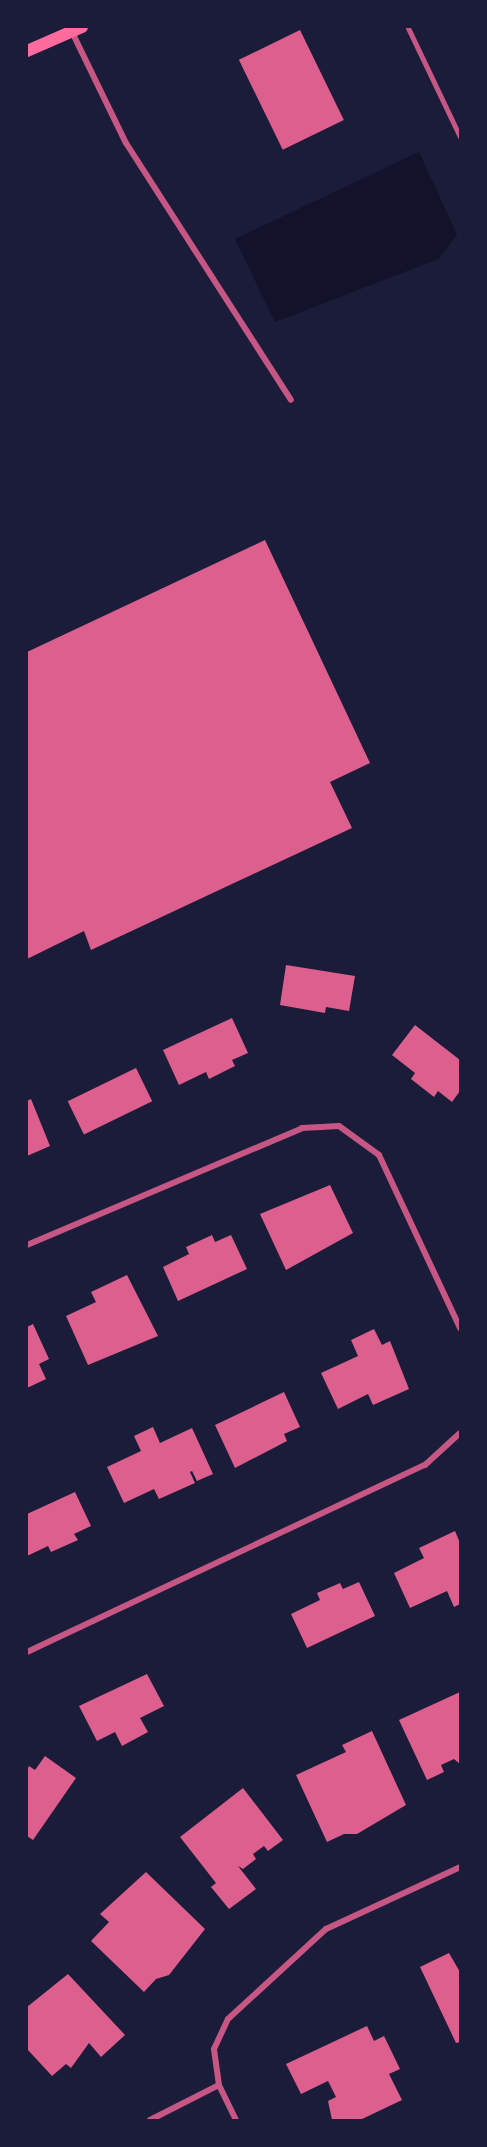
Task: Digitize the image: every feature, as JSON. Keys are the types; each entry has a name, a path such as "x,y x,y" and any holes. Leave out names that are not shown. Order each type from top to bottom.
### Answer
{"main road":[{"path":"27,51 77,29"}],"street":[{"path":"77,29 126,143 291,400"},
{"path":"27,1245 302,1128 339,1126 379,1155 460,1328"},
{"path":"27,1652 425,1465 460,1433"},
{"path":"236,2120 219,2085 214,2049 228,2019 326,1929 460,1867"},
{"path":"150,2120 219,2085"}],"lane":[{"path":"408,27 460,136"}],"shaded area":[{"path":"419,152 457,235 438,259 275,322 235,239"}],"building":[{"path":"300,30 344,120 283,150 239,60"},
{"path":"265,540 370,763 330,782 352,828 91,950 84,931 27,959 27,652"},
{"path":"286,965 355,976 349,1011 326,1007 325,1013 280,1005"},
{"path":"232,1018 248,1053 232,1060 235,1066 209,1079 206,1072 179,1085 163,1050"},
{"path":"415,1025 460,1060 460,1091 452,1102 438,1091 434,1097 411,1079 415,1073 392,1055"},
{"path":"136,1068 152,1101 84,1135 68,1101"},
{"path":"31,1099 50,1146 27,1156 27,1101"},
{"path":"330,1185 353,1233 286,1270 260,1214"},
{"path":"212,1235 215,1242 231,1235 247,1269 178,1301 163,1267 189,1254 186,1247"},
{"path":"127,1275 158,1336 88,1365 66,1316 96,1302 91,1292"},
{"path":"33,1324 49,1359 39,1364 46,1379 27,1388 27,1327"},
{"path":"374,1329 382,1345 390,1341 409,1389 373,1405 368,1394 338,1409 321,1373 358,1356 351,1340"},
{"path":"284,1392 300,1427 284,1434 287,1441 235,1468 215,1425"},
{"path":"153,1427 160,1443 192,1428 213,1474 197,1481 192,1471 190,1472 195,1483 159,1499 154,1489 124,1503 107,1467 141,1451 134,1436"},
{"path":"75,1492 91,1526 74,1534 78,1540 51,1552 48,1546 27,1556 27,1514"},
{"path":"455,1531 460,1543 460,1604 454,1607 447,1591 410,1608 394,1573 424,1558 419,1548"},
{"path":"359,1582 375,1616 307,1648 291,1614 320,1600 317,1593 340,1583 343,1589"},
{"path":"147,1674 164,1706 140,1718 148,1732 122,1746 115,1732 97,1741 79,1706"},
{"path":"460,1692 460,1764 454,1759 441,1765 444,1772 427,1780 399,1720"},
{"path":"372,1731 406,1805 357,1834 344,1834 327,1842 296,1775 346,1752 342,1745"},
{"path":"45,1756 76,1778 33,1840 27,1836 27,1770 29,1766 35,1770"},
{"path":"243,1788 283,1840 268,1851 264,1846 253,1854 256,1859 243,1869 238,1866 256,1889 229,1909 211,1887 216,1883 180,1837"},
{"path":"146,1872 205,1929 169,1975 156,1979 144,1992 91,1941 109,1922 100,1914"},
{"path":"449,1953 460,1972 460,2042 456,2043 420,1967"},
{"path":"68,1974 125,2035 101,2057 89,2043 71,2068 66,2064 52,2076 27,2049 27,2007"},
{"path":"367,2026 374,2041 384,2036 400,2069 389,2074 402,2100 360,2120 332,2120 328,2101 336,2097 328,2081 301,2094 286,2064"}]}
